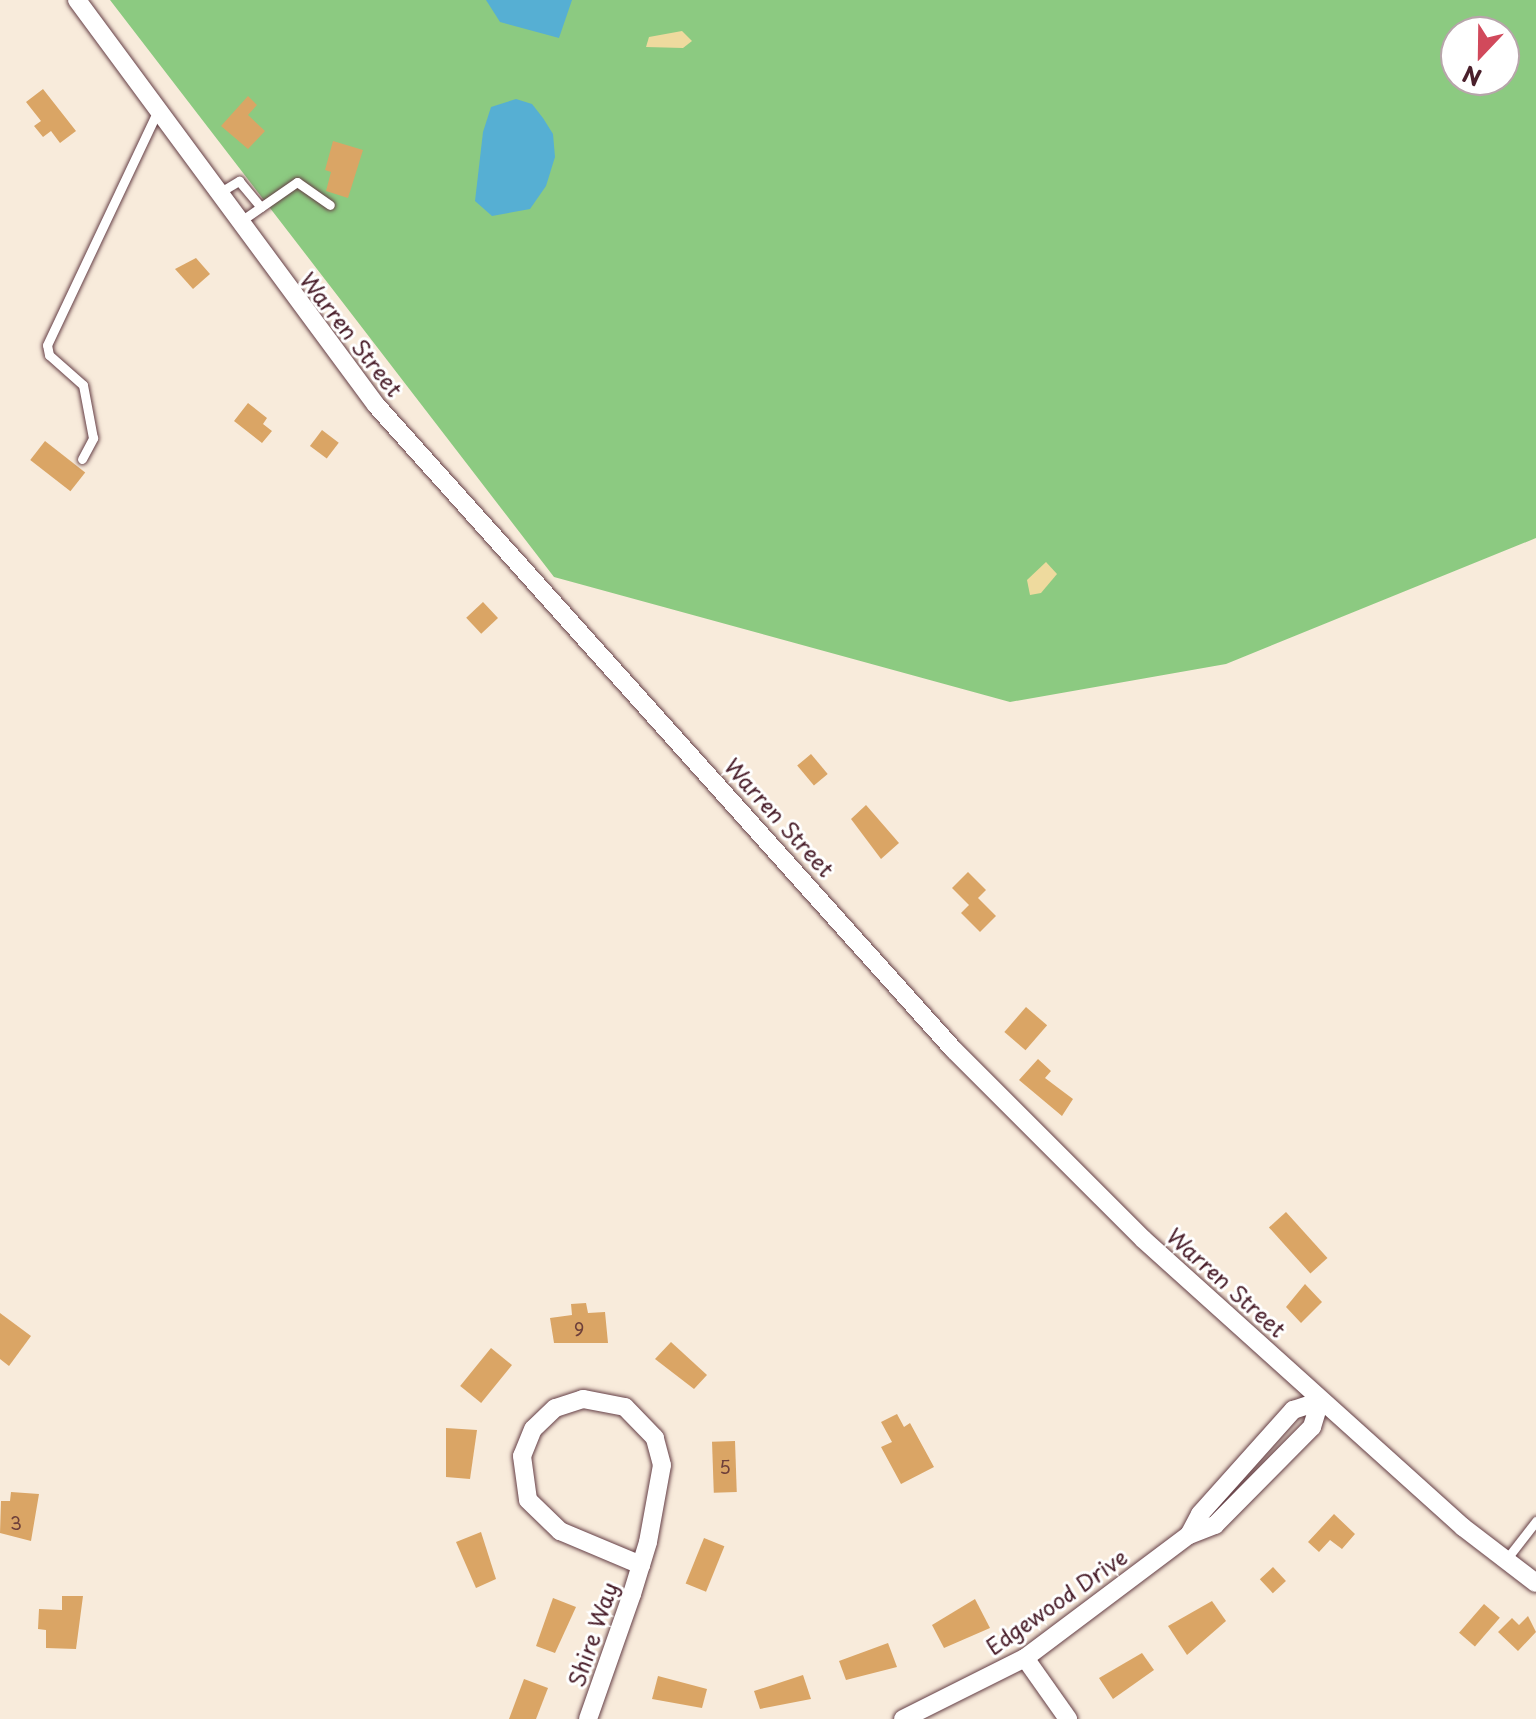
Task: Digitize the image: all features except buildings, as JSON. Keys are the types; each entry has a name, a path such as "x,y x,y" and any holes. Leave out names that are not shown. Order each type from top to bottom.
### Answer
{"street":[{"name":"Warren Street","path":"77,0 216,194 403,438 954,1050 1099,1197 1320,1401 1505,1561 1536,1583"},
{"name":"Shire Way","path":"588,1719 641,1565 661,1480 655,1438 637,1415 612,1401 583,1399 555,1408 533,1429 522,1456 528,1500 560,1531 641,1565"},
{"name":"Edgewood Drive","path":"903,1719 1025,1658 1189,1535 1215,1525 1312,1427 1320,1401"},
{"path":"1025,1658 1068,1719"}],"lane":[{"path":"82,459 93,438 83,385 49,355 47,345 157,112"},
{"path":"216,194 239,181 261,207"},
{"path":"238,223 297,182 330,205"},
{"path":"1505,1561 1536,1521"}],"green space":[{"path":"110,0 1536,0 1536,538 1226,664 1010,702 554,577"}],"sand":[{"path":"682,31 692,41 683,48 646,47 649,37"},
{"path":"1046,562 1057,574 1041,593 1030,595 1027,580"}],"water":[{"path":"486,0 572,0 559,38 500,22"},
{"path":"516,99 532,104 543,118 553,134 555,157 546,186 530,209 492,216 475,201 483,132 491,107"}]}
